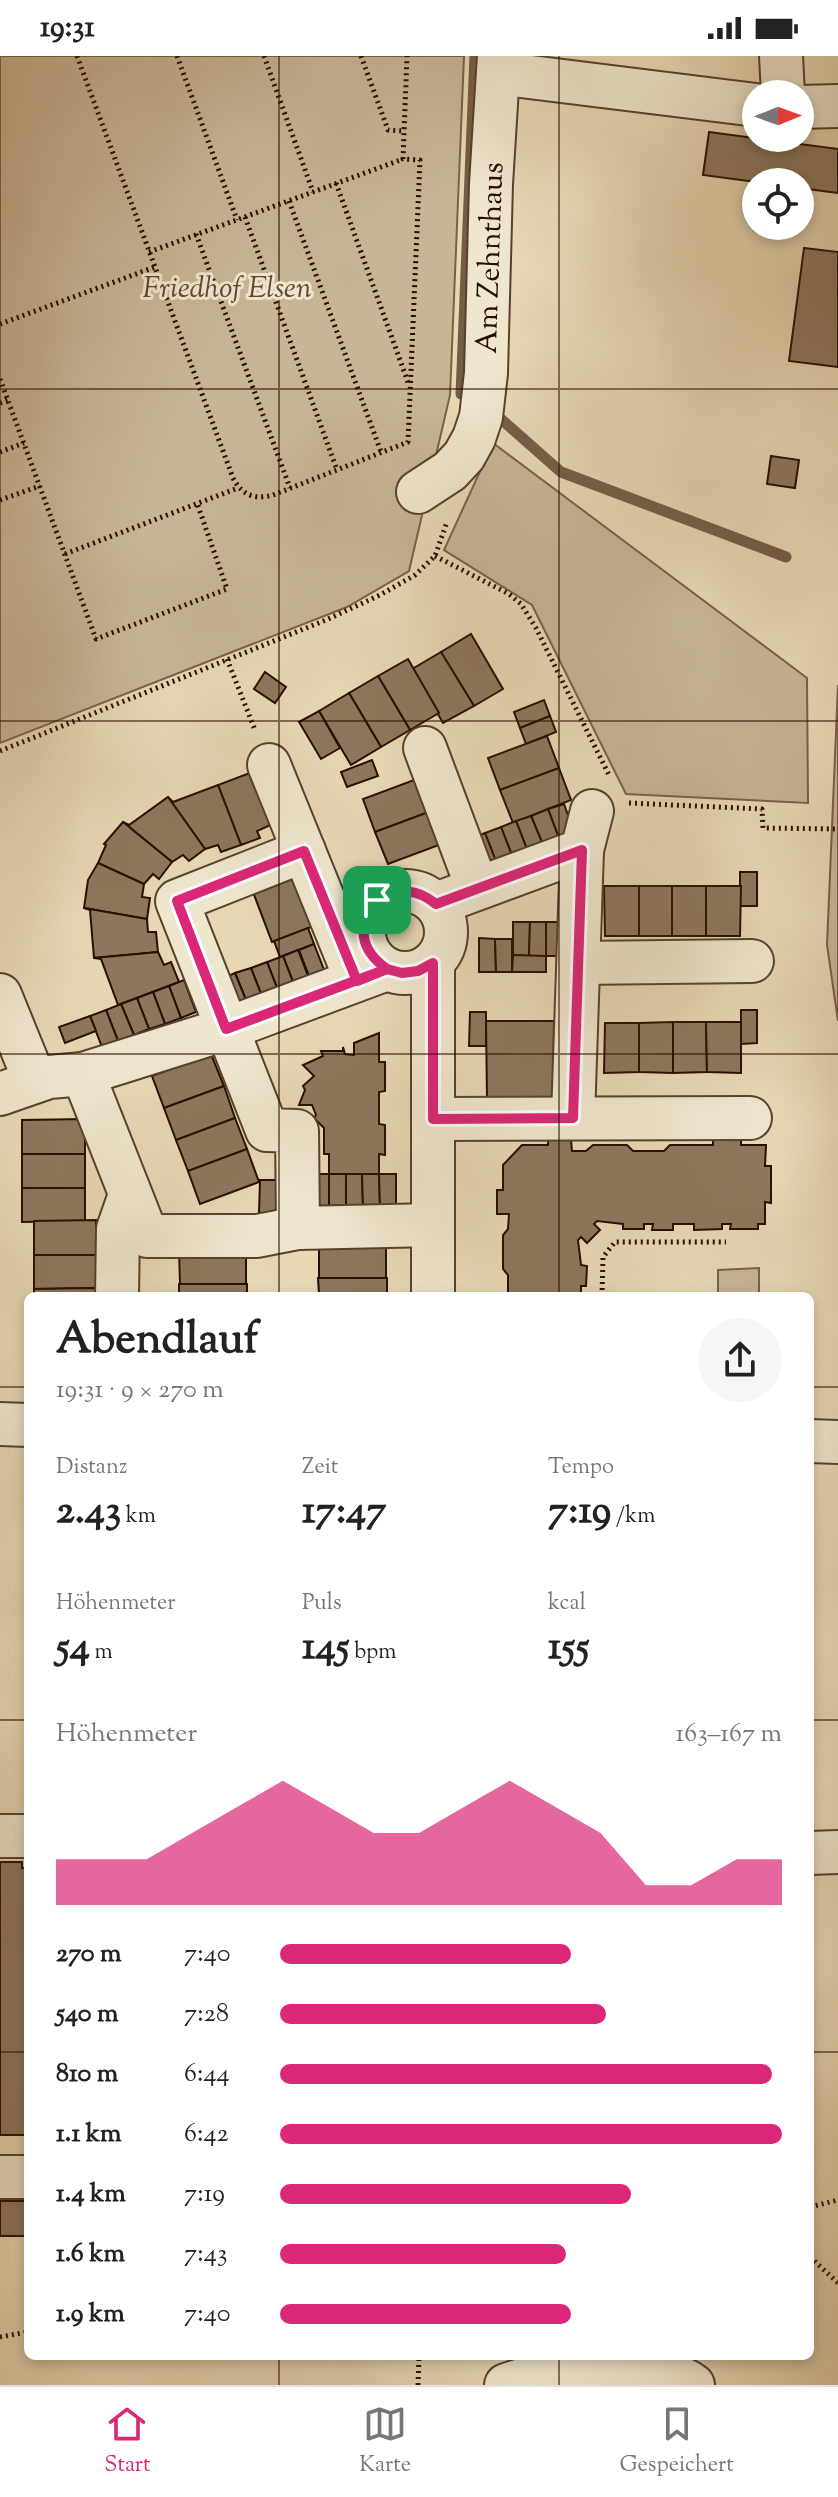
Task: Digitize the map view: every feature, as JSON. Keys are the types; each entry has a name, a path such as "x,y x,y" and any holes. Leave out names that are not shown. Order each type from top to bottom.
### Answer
{"street":[{"path":"781,56 782,80"},
{"path":"498,65 742,103"},
{"name":"Am Zehnthaus","path":"418,492 450,471 464,456 478,428 484,394 498,65"},
{"path":"814,107 838,106"},
{"path":"425,748 477,887"},
{"path":"269,765 304,851 372,975"},
{"path":"436,904 477,887 601,810"},
{"path":"573,1118 579,963 601,810"},
{"path":"298,1228 297,1131 267,1130 177,901 304,851"},
{"path":"0,995 17,1088 60,1075 83,1074 226,1029 372,975 418,971 433,963 442,950 446,934 444,918 436,904 423,894 408,890 391,892 377,900 368,913 363,929 373,959 372,975"},
{"path":"579,963 752,961"},
{"path":"433,963 433,1292"},
{"path":"83,1074 147,1236 257,1236 298,1228 433,1225"},
{"path":"433,1119 750,1118"},
{"path":"117,1292 118,1229 130,1195"},
{"path":"0,1424 24,1425"},
{"path":"814,1441 838,1442"},
{"path":"0,1836 24,1836"},
{"path":"814,1853 838,1852"},
{"path":"0,2177 24,2177"},
{"path":"506,2385 565,2369 622,2367 672,2373 693,2385"}],"path":[{"path":"77,56 149,252 238,488 247,495 259,498 408,442 420,160 403,159 149,252"},
{"path":"177,56 237,220"},
{"path":"264,56 313,192"},
{"path":"361,56 388,130 404,131"},
{"path":"403,159 407,56"},
{"path":"336,183 411,388"},
{"path":"289,201 381,452"},
{"path":"245,217 337,470"},
{"path":"196,234 290,488"},
{"path":"0,324 155,267"},
{"path":"0,379 96,639 227,589 197,503"},
{"path":"0,403 8,400"},
{"path":"0,452 24,443"},
{"path":"0,500 40,486"},
{"path":"65,554 238,488"},
{"path":"435,556 509,594 521,604 536,628 601,810 762,809 763,828 838,829"},
{"path":"0,751 350,610 405,581"},
{"path":"227,659 269,765"},
{"path":"602,1292 603,1257 615,1242 726,1242"},
{"path":"814,2206 838,2200"},
{"path":"814,2261 838,2283"},
{"path":"0,2337 24,2333"},
{"path":"418,2385 419,2360"}],"green space":[{"name":"Friedhof Elsen","path":"0,56 464,56 450,395 409,571 347,607 0,743"},
{"path":"493,443 807,678 808,803 626,794 532,605 444,550"},
{"path":"838,685 838,1021 827,945"},
{"path":"759,1268 759,1292 718,1292 718,1270"}],"building":[{"path":"709,132 742,136 742,152 814,152 814,146 838,149 838,193 814,190 814,168 742,168 742,180 703,175"},
{"path":"804,248 838,252 838,367 789,361"},
{"path":"771,456 799,460 795,488 767,484"},
{"path":"471,634 503,689 474,706 441,652"},
{"path":"441,652 474,706 443,723 412,669"},
{"path":"408,659 439,713 410,730 378,676"},
{"path":"265,672 286,687 275,703 254,689"},
{"path":"378,676 410,730 381,747 349,693"},
{"path":"349,693 381,747 351,765 319,711"},
{"path":"544,700 550,716 520,728 514,712"},
{"path":"319,711 340,748 321,759 299,722"},
{"path":"550,716 556,732 526,744 520,728"},
{"path":"547,736 559,768 500,790 488,758"},
{"path":"372,760 378,776 347,787 341,772"},
{"path":"559,768 571,800 513,823 500,790"},
{"path":"255,771 275,823 257,831 260,838 241,845 218,785"},
{"path":"422,777 434,810 375,832 363,799"},
{"path":"218,785 241,845 221,852 218,845 205,849 168,797 173,802"},
{"path":"168,797 205,849 189,861 183,855 172,862 123,822 129,825"},
{"path":"564,804 575,835 560,841 548,809"},
{"path":"548,809 560,841 544,847 531,816"},
{"path":"434,810 447,842 388,864 375,832"},
{"path":"531,816 544,847 528,852 516,821"},
{"path":"516,821 528,852 513,858 501,827"},
{"path":"123,822 172,862 159,879 153,874 144,884 98,863 104,844"},
{"path":"501,827 513,858 497,864 485,833"},
{"path":"485,833 497,864 481,870 470,839"},
{"path":"98,863 144,884 142,897 150,898 147,919 84,908 88,880"},
{"path":"740,872 757,872 757,906 740,906"},
{"path":"303,873 322,923 272,942 253,892"},
{"path":"604,886 639,886 639,936 605,936"},
{"path":"639,886 672,886 672,936 639,936"},
{"path":"672,886 706,886 706,936 672,936"},
{"path":"706,886 741,886 740,936 706,936"},
{"path":"84,908 147,919 148,932 156,932 158,952 94,958 90,910"},
{"path":"513,922 530,922 529,956 513,955"},
{"path":"530,922 546,922 546,956 529,956"},
{"path":"546,922 563,922 563,956 546,956"},
{"path":"308,928 314,944 280,957 274,941"},
{"path":"479,938 495,939 496,972 479,972"},
{"path":"495,939 512,939 512,972 496,972"},
{"path":"314,944 326,975 311,981 299,950"},
{"path":"298,950 310,981 295,987 283,956"},
{"path":"158,952 164,965 171,962 179,982 118,1005 101,959 94,958"},
{"path":"513,955 546,956 546,972 512,972"},
{"path":"283,956 295,987 279,993 267,962"},
{"path":"267,962 279,993 263,999 251,968"},
{"path":"251,968 263,999 248,1005 235,973"},
{"path":"235,973 248,1005 232,1011 221,979"},
{"path":"184,980 196,1012 181,1018 169,986"},
{"path":"169,986 181,1018 165,1024 153,992"},
{"path":"153,992 165,1024 149,1029 137,998"},
{"path":"137,998 149,1029 134,1035 121,1004"},
{"path":"121,1004 134,1035 118,1041 106,1010"},
{"path":"106,1010 118,1041 102,1047 90,1016"},
{"path":"741,1010 757,1010 757,1043 741,1044"},
{"path":"470,1012 486,1012 486,1046 469,1046"},
{"path":"90,1016 96,1031 65,1043 59,1027"},
{"path":"486,1021 554,1021 553,1098 487,1098"},
{"path":"673,1022 673,1073 639,1072 639,1023"},
{"path":"673,1022 706,1022 707,1072 673,1073"},
{"path":"706,1022 741,1022 741,1073 707,1072"},
{"path":"605,1023 639,1023 639,1072 604,1073"},
{"path":"379,1033 379,1062 385,1062 385,1091 379,1092 379,1124 385,1125 385,1155 379,1154 379,1174 329,1174 329,1154 324,1154 324,1128 314,1118 316,1115 312,1105 299,1105 305,1090 303,1086 314,1076 303,1065 323,1056 321,1051 343,1051 343,1047 345,1054 354,1055 354,1043"},
{"path":"211,1054 224,1086 164,1108 152,1076"},
{"path":"224,1086 235,1118 176,1140 164,1108"},
{"path":"235,1118 247,1149 188,1171 176,1140"},
{"path":"85,1119 85,1154 22,1154 22,1120"},
{"path":"548,1140 571,1140 572,1151 586,1151 593,1145 627,1145 633,1151 664,1151 670,1145 713,1145 713,1140 741,1140 741,1145 766,1145 765,1166 771,1166 771,1203 765,1202 765,1224 758,1224 758,1229 730,1229 731,1224 722,1224 722,1229 694,1230 694,1224 673,1224 673,1230 652,1230 653,1224 644,1224 644,1229 623,1229 623,1224 597,1221 594,1224 600,1230 587,1243 581,1237 578,1240 581,1265 587,1266 586,1286 581,1286 581,1292 508,1292 508,1275 503,1269 503,1235 508,1229 509,1214 497,1214 497,1190 503,1190 503,1165 522,1145 548,1145"},
{"path":"247,1149 259,1182 200,1204 188,1171"},
{"path":"22,1154 85,1154 85,1188 22,1188"},
{"path":"312,1174 329,1174 329,1208 312,1208"},
{"path":"329,1174 346,1174 346,1207 329,1208"},
{"path":"346,1174 362,1174 363,1207 346,1207"},
{"path":"362,1174 379,1174 380,1208 363,1207"},
{"path":"379,1174 396,1174 396,1207 380,1208"},
{"path":"260,1180 276,1180 276,1213 259,1213"},
{"path":"22,1188 85,1188 85,1221 22,1222"},
{"path":"96,1220 96,1255 34,1255 34,1221"},
{"path":"319,1244 386,1244 386,1278 319,1278"},
{"path":"179,1250 246,1250 246,1284 180,1284"},
{"path":"34,1255 96,1255 96,1288 34,1289"},
{"path":"318,1278 387,1278 387,1292 319,1292"},
{"path":"179,1284 247,1284 247,1292 179,1292"},
{"path":"96,1288 96,1292 34,1292 34,1289"},
{"path":"0,1862 22,1862 24,2135 0,2135"},
{"path":"0,2201 24,2201 24,2236 0,2236"}],"waterway":[{"path":"461,394 475,56"},
{"path":"493,412 561,472 786,557"}],"route":[{"path":"377,900 368,913 363,929 373,959 387,969 357,981 226,1029 177,901 304,851 357,981 387,969 402,973 418,971 433,963 433,1119 573,1118 582,850 436,904 423,894 408,890 391,892 377,900"}]}
